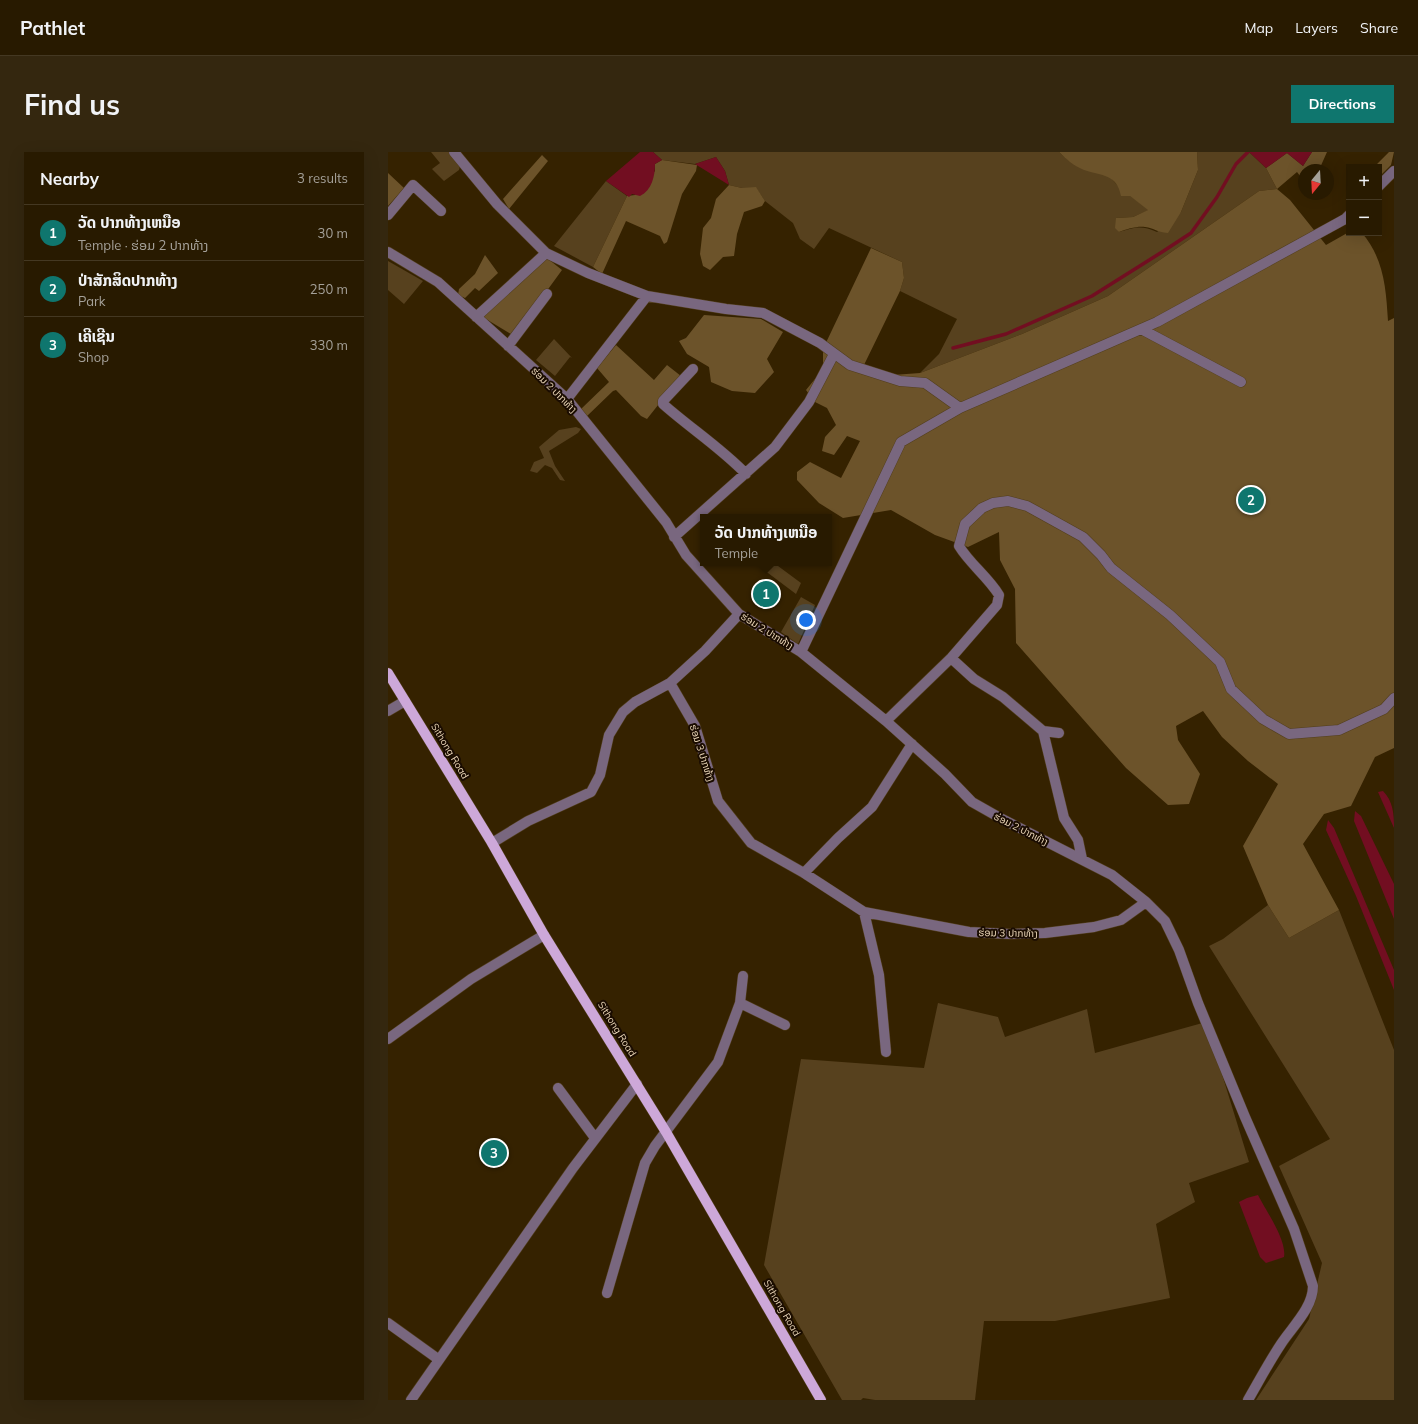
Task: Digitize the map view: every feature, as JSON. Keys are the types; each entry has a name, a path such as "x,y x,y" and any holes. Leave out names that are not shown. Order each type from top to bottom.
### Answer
{"main road":[{"name":"Sithong Road","path":"388,673 492,844 544,935 666,1132 821,1400"}],"street":[{"path":"454,152 497,204 546,253 588,273 647,296 726,309 763,313 820,343 850,364 900,381 925,383 960,408"},
{"path":"1382,183 1394,171"},
{"path":"388,215 413,185 441,211"},
{"path":"801,652 901,442 960,408 1157,322 1346,217"},
{"name":"ຮ່ອມ 2 ປາກທ້າງ","path":"388,252 438,282 567,399 666,522 686,555 739,614 801,652 912,744 945,774 972,802 1002,819 1112,875 1146,902 1165,922 1179,950 1198,1003 1245,1117 1294,1228 1313,1286 1313,1294 1309,1303 1280,1345 1248,1400"},
{"path":"476,317 546,253"},
{"path":"508,346 547,294"},
{"path":"567,399 647,296"},
{"path":"1141,329 1240,382"},
{"path":"700,514 775,447 809,402 834,354"},
{"path":"693,369 663,401 663,404 702,438 732,460 746,474"},
{"path":"886,722 950,658 997,605 999,595 992,584 964,554 959,546 966,524 982,508 993,503 1008,501 1026,506 1083,537 1102,555 1111,568 1170,615 1220,662 1231,688 1263,719 1290,734 1339,730 1384,709 1394,698"},
{"path":"674,537 700,514"},
{"path":"492,844 528,821 591,792 600,775 609,735 623,712 635,702 670,683 705,651 739,614"},
{"path":"950,658 974,678 1003,697 1042,731 1058,734"},
{"name":"ຮ່ອມ 3 ປາກທ້າງ","path":"670,683 695,726 718,801 751,843 804,873 864,912 969,932 1010,934 1045,933 1094,927 1121,920 1146,902"},
{"path":"388,711 405,701"},
{"path":"1042,731 1064,818 1078,840 1082,859"},
{"path":"804,873 838,838 872,808 912,744"},
{"path":"864,912 879,975 886,1052"},
{"path":"388,1039 471,979 544,935"},
{"path":"607,1293 645,1163 655,1146 718,1062 740,1003 743,976"},
{"path":"740,1003 785,1025"},
{"path":"411,1400 438,1359 595,1138 637,1084"},
{"path":"558,1088 595,1138"},
{"path":"388,1323 438,1359"}],"shaded area":[{"path":"431,152 449,152 460,166 459,170 444,181 432,169 440,163"},
{"path":"640,152 653,152 662,160 655,164 652,182 647,190 640,196 632,194 629,197 606,181"},
{"path":"653,152 1059,152 1068,160 1110,177 1120,188 1149,210 1133,217 1116,218 1119,232 1130,229 1147,228 1157,232 1181,212 1198,170 1197,152 1249,152 1266,168 1277,189 1259,191 1108,296 1022,334 920,373 939,354 957,319 900,291 904,278 902,262 829,228 814,249 800,239 793,223 765,201 756,188 742,188 729,185 725,171 716,157 695,164 662,160"},
{"path":"1059,152 1197,152 1198,170 1181,212 1168,233 1142,227 1119,232 1115,228 1116,218 1133,217 1148,210 1130,196 1121,196 1116,184 1108,177 1080,168 1070,162"},
{"path":"1249,152 1312,152 1304,164 1301,164 1287,153 1266,168"},
{"path":"1312,152 1327,152 1322,164 1304,164"},
{"path":"1389,152 1394,152 1391,165 1382,174 1382,164 1377,164"},
{"path":"1287,153 1301,164 1298,164 1298,173 1297,172 1277,189 1266,168"},
{"path":"542,155 548,161 509,209 503,199"},
{"path":"716,157 725,171 729,185 695,164"},
{"path":"662,160 697,165 696,171 682,194 667,242 664,244 660,236 626,221 602,274 593,267 627,196 635,195 655,171 655,164"},
{"path":"388,173 404,188 388,206"},
{"path":"606,181 627,196 593,267 554,246"},
{"path":"729,185 742,188 756,187 765,201 762,206 744,212 737,234 734,256 723,257 710,270 703,266 700,254 703,228 711,218 716,199"},
{"path":"1277,189 1290,200 1326,245 1346,234 1346,236 1364,236 1375,253 1382,274 1385,286 1388,321 1394,318 1394,748 1375,757 1351,806 1324,814 1303,844 1339,910 1289,938 1268,905 1243,846 1278,784 1248,761 1222,737 1203,711 1176,726 1178,740 1200,774 1189,804 1168,805 1126,768 1016,643 1015,589 1000,560 999,532 968,547 935,535 891,510 843,518 819,503 797,480 797,472 810,462 841,478 860,441 847,436 834,455 822,451 825,437 836,425 827,408 815,402 806,390 823,369 823,349 871,248 902,262 904,278 900,291 863,367 870,366 893,375 920,373 1022,334 1108,296 1259,191"},
{"path":"485,255 498,273 479,291 475,288 465,298 458,295 459,289 475,274"},
{"path":"547,258 562,270 514,336 481,316"},
{"path":"388,261 423,281 404,304 388,290"},
{"path":"704,315 761,319 783,332 767,359 774,372 755,393 732,391 711,382 709,367 687,354 679,341 686,338"},
{"path":"554,339 572,358 570,357 555,376 536,360"},
{"path":"616,345 654,380 667,365 681,376 647,419 641,416 616,390 613,391 586,417 581,409 609,382 597,368"},
{"path":"576,427 581,429 578,433 549,451 555,466 565,481 560,480 552,468 545,465 537,473 530,471 534,462 544,458 539,447 559,430"},
{"path":"759,566 778,566 801,583 796,594"},
{"path":"801,597 815,605 798,644 781,632"},
{"path":"1383,791 1391,803 1394,828 1378,792"},
{"path":"1355,811 1361,816 1394,884 1394,919 1354,821"},
{"path":"1328,820 1334,828 1394,970 1394,990 1356,896 1326,830"},
{"path":"1268,905 1289,938 1339,910 1394,1050 1394,1400 1256,1400 1309,1319 1322,1263 1279,1166 1330,1139 1209,946 1223,939"},
{"path":"938,1003 998,1017 1005,1037 1087,1009 1095,1053 1206,1022 1249,1162 1189,1183 1195,1202 1156,1224 1170,1298 1055,1321 984,1321 975,1400 875,1400 863,1398 861,1400 842,1400 764,1265 801,1059 924,1068"},
{"path":"1258,1195 1279,1234 1284,1250 1284,1257 1266,1263 1260,1257 1239,1202"}],"waterway":[{"path":"953,348 1006,334 1092,296 1191,233 1217,197 1236,164 1248,152"}],"place":[{"name":"ປ່າສັກສິດປາກທ້າງ","path":"1251,500"},
{"name":"ວັດ ປາກທ້າງເຫນືອ","path":"766,594"},
{"name":"ເຄີເຊີນ","path":"494,1153"}]}
